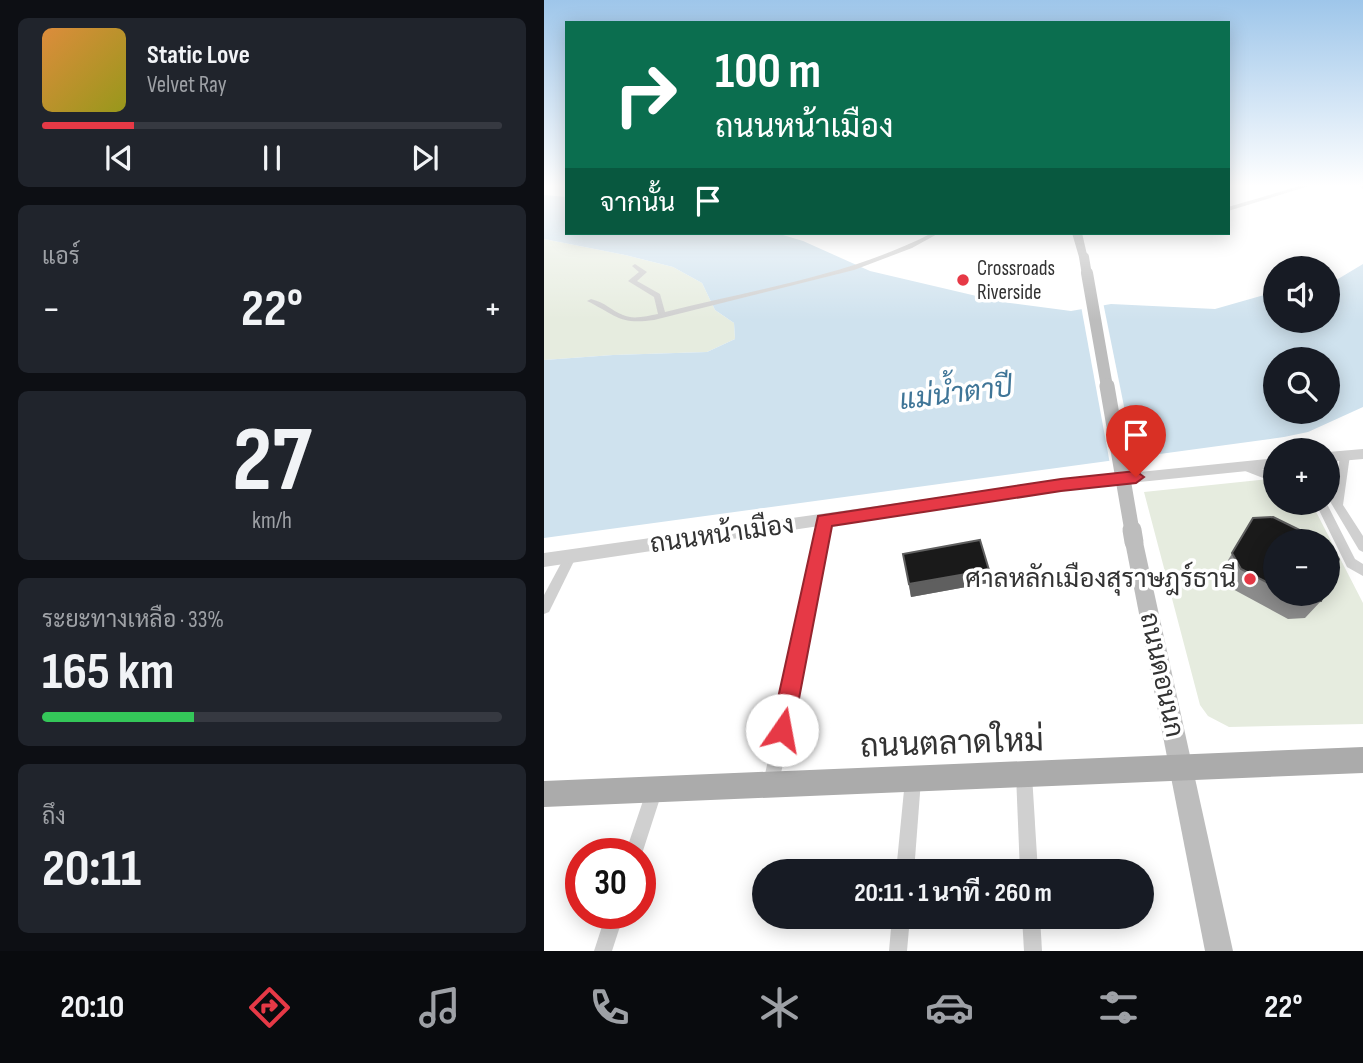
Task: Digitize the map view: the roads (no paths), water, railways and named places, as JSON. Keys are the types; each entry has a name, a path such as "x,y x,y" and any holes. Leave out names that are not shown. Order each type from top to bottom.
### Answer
{"main road":[{"name":"ถนนดอนนก","path":"1077,235 1084,257 1134,542 1219,951"},
{"name":"ถนนตลาดใหม่","path":"544,794 1181,770 1363,760"}],"street":[{"path":"591,300 607,305 615,315 625,319 662,314 870,263 932,235"},
{"path":"635,266 644,272 632,281 657,296 662,314"},
{"path":"1340,456 1363,454"},
{"path":"1340,486 1345,455"},
{"name":"ถนนหน้าเมือง","path":"544,561 1061,485 1263,464"},
{"path":"1244,466 1263,474"},
{"path":"1340,510 1363,547"},
{"path":"1327,515 1351,563 1363,571"},
{"path":"771,784 825,521"},
{"path":"544,608 570,557"},
{"path":"1024,775 1028,859"},
{"path":"906,859 913,778"},
{"path":"639,838 654,789"},
{"path":"604,951 611,929"},
{"path":"898,951 900,929"},
{"path":"1032,929 1033,951"}],"water":[{"name":"แม่น้ำตาปี","path":"544,230 565,230 565,235 783,235 803,241 870,271 1002,302 1071,311 1111,304 1215,309 1263,295 1263,333 1340,333 1340,278 1363,264 1363,407 1340,417 1340,347 1263,347 1263,424 1326,424 1308,432 1284,437 544,538 544,360 707,352 735,339 734,323 715,310 702,283 673,267 544,239"}],"place":[{"name":"Crossroads Riverside","path":"963,280"},
{"name":"ศาลหลักเมืองสุราษฎร์ธานี","path":"1250,579"}]}
